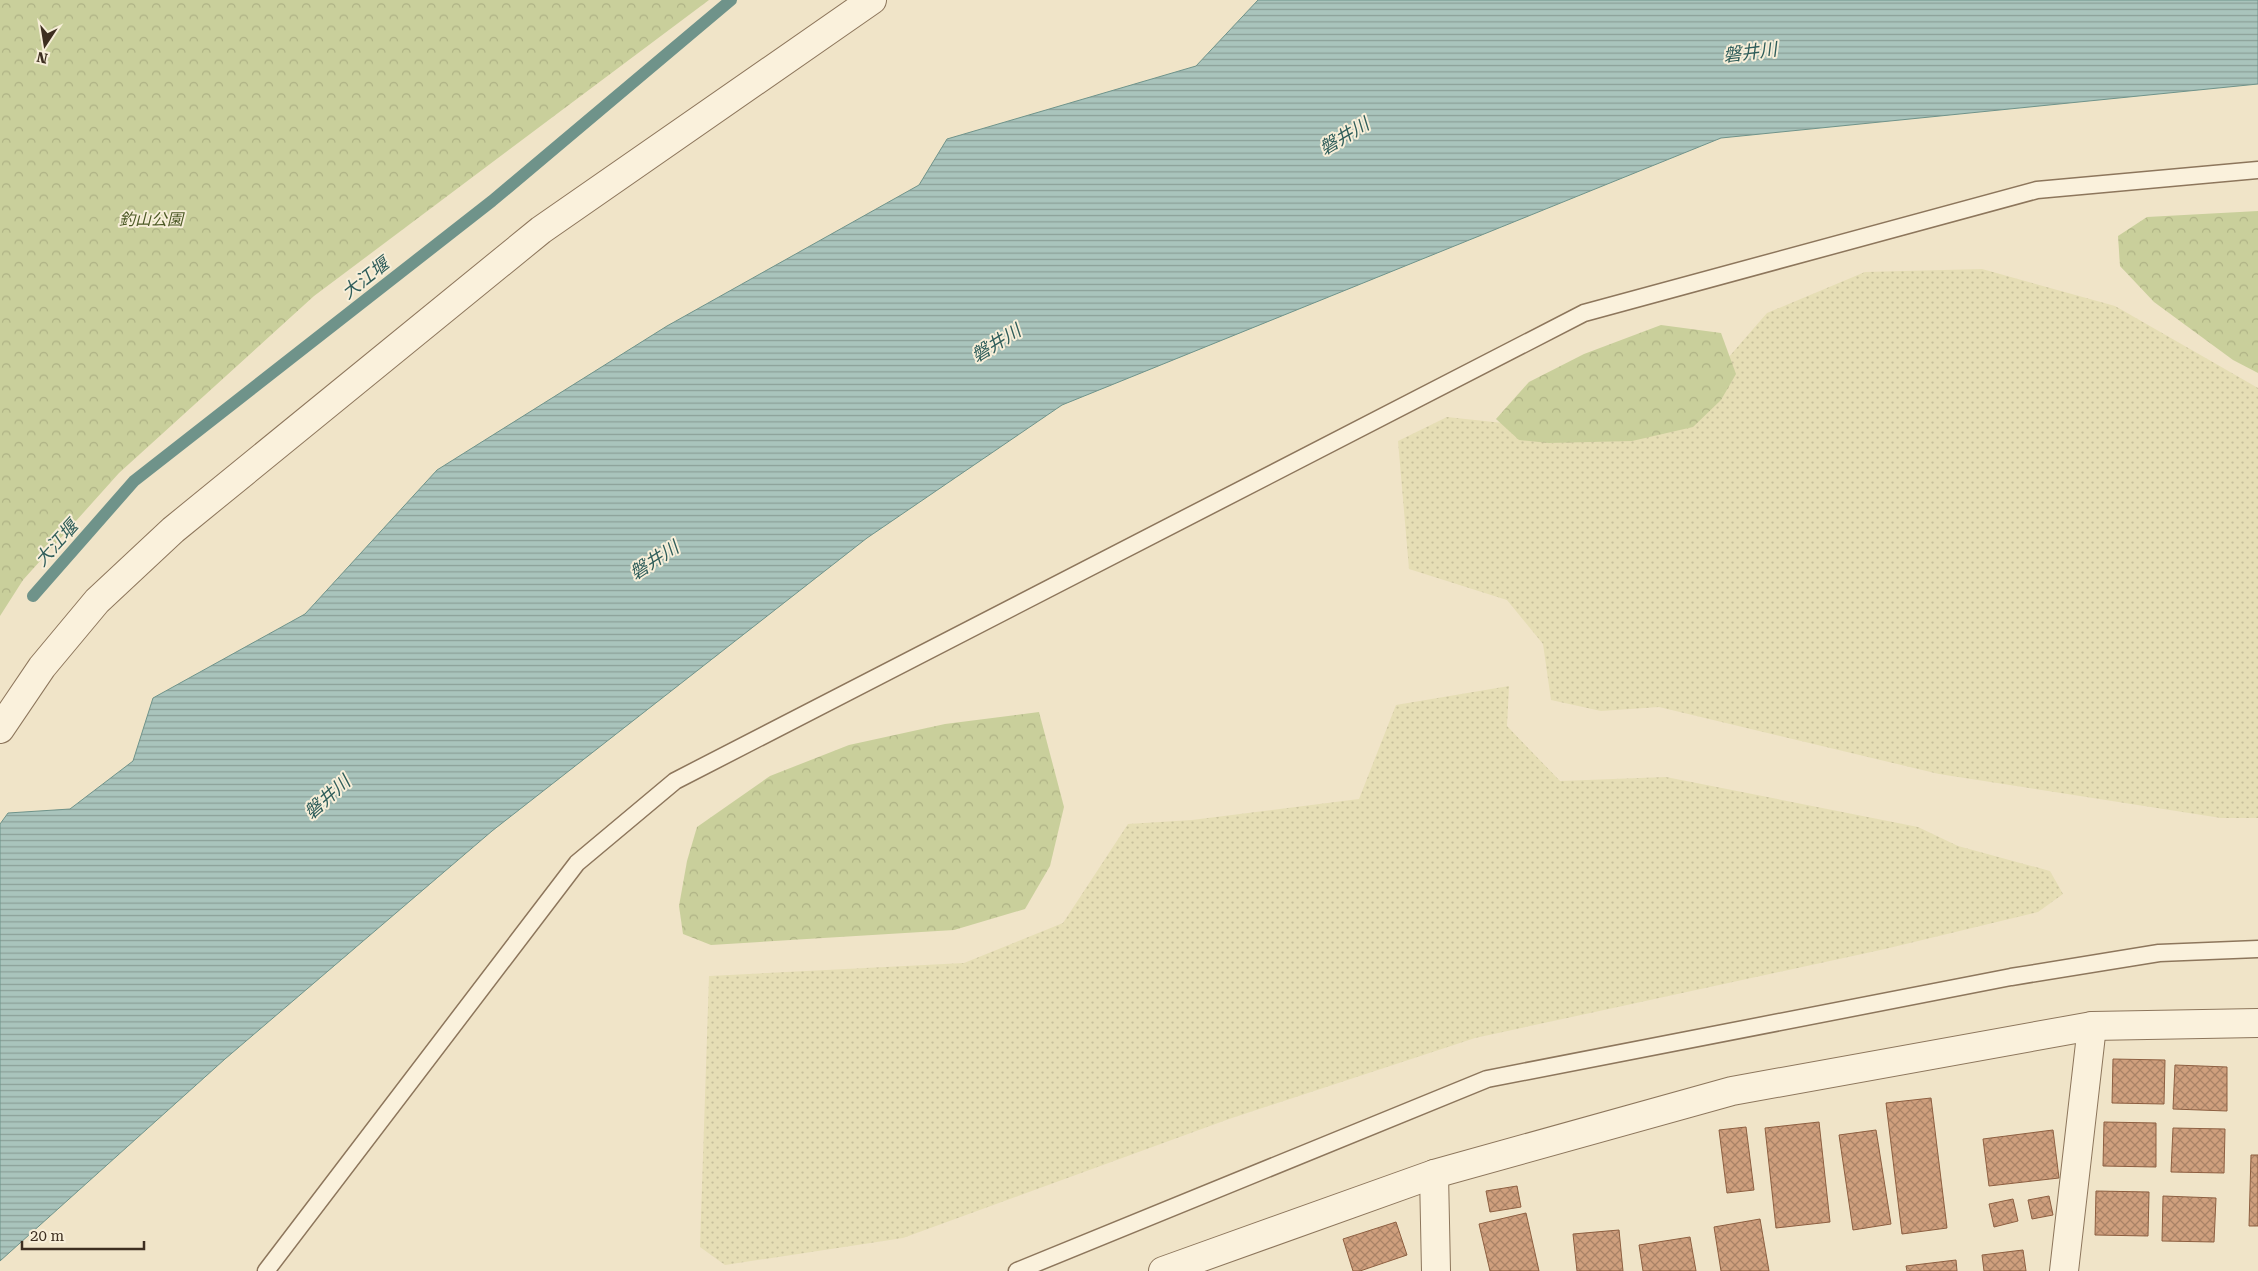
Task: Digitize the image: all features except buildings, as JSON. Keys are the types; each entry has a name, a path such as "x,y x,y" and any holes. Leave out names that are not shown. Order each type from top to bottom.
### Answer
{"street":[{"path":"0,729 42,667 97,602 173,530 541,230 872,0"},
{"path":"1163,1271 1434,1174 1732,1091 2092,1026 2258,1023"},
{"path":"2064,1271 2092,1026"},
{"path":"1434,1174 1436,1271"}],"lane":[{"path":"266,1271 577,863 675,781 1584,314 2037,190 2258,170"},
{"path":"1016,1271 1487,1079 2011,977 2159,952 2258,949"}],"shaded area":[{"path":"1982,269 2115,306 2258,388 2258,818 2221,818 1939,774 1659,707 1601,711 1551,700 1543,644 1507,600 1409,569 1398,441 1447,417 1558,429 1675,419 1767,313 1865,272"},
{"path":"1509,686 1507,726 1560,781 1666,777 1918,827 1958,846 2050,871 2063,894 2038,912 1885,949 1475,1038 1229,1119 903,1238 725,1265 700,1247 709,976 964,963 1063,923 1128,824 1192,820 1359,799 1396,705"}],"green space":[{"name":"釣山公園","path":"0,0 709,0 314,296 119,473 23,580 0,616"},
{"path":"2258,211 2258,373 2233,360 2154,302 2120,266 2118,236 2147,217"},
{"path":"1661,325 1721,333 1736,374 1721,400 1693,427 1632,441 1549,443 1519,440 1496,419 1529,382 1584,354"},
{"path":"1039,712 1064,807 1050,866 1025,909 954,930 711,945 683,934 679,906 687,861 697,827 770,776 849,745 945,724"}],"water":[{"name":"磐井川","path":"1258,0 2258,0 2258,84 1721,138 1062,405 867,538 492,831 225,1059 0,1261 0,824 8,813 70,809 133,761 153,698 305,614 437,470 667,326 919,185 947,139 1196,66"}],"waterway":[{"name":"大江堰","path":"33,596 134,481 492,201 731,0"}]}
